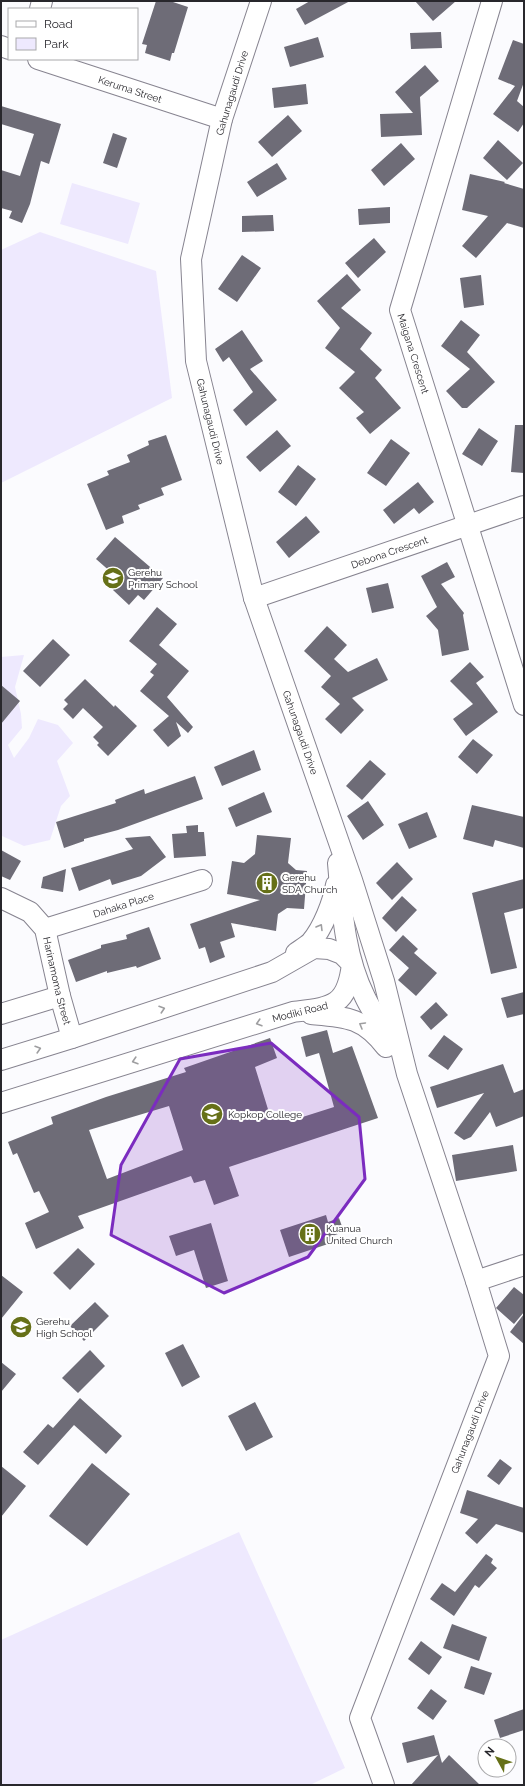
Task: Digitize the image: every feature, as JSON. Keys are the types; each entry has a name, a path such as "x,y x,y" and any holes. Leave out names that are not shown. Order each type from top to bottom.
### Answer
{"street":[{"name":"Gahunagaudi Drive","path":"261,1 222,120 191,259 196,361 254,598 384,981 406,1074 476,1281 499,1356 360,1718 384,1785"},
{"name":"Maigana Crescent","path":"492,1 400,310 524,705"},
{"name":"Keruma Street","path":"41,60 222,120"},
{"name":"Debona Crescent","path":"254,598 524,506"},
{"name":"Gahunagaudi Drive","path":"335,835 342,908 347,944 352,964 365,997 388,1036 406,1074"},
{"path":"272,972 311,942 324,920 334,897 337,880 335,835"},
{"name":"Dahaka Place","path":"45,929 202,880"},
{"name":"Harinamoma Street","path":"1,898 30,912 45,929 60,996 72,1038"},
{"path":"1,1060 272,972 314,948 328,949 342,954 352,964"},
{"name":"Modiki Road","path":"1,1103 294,1012 322,1008 339,1001 350,982 352,964"},
{"path":"1,1014 60,996"},
{"path":"294,1012 349,1018 375,1032 406,1074"},
{"path":"476,1281 524,1265"}],"highlighted area":[{"path":"271,1043 359,1117 365,1179 308,1257 224,1293 111,1235 121,1165 180,1059"}],"green space":[{"path":"72,183 140,203 128,244 60,224"},
{"path":"40,232 156,271 172,398 1,483 1,250"},
{"path":"24,655 15,687 21,714 22,728 8,745 14,758 29,738 38,719 58,725 73,743 57,761 70,796 61,806 50,840 24,846 2,836 1,832 1,657"},
{"path":"239,1532 345,1768 310,1785 1,1785 1,1640"}],"building":[{"path":"156,1 170,1 188,7 174,53 172,53 170,61 145,53 147,45 142,44"},
{"path":"310,1 350,1 305,25 296,9"},
{"path":"415,1 456,1 433,21"},
{"path":"441,32 442,48 411,49 410,33"},
{"path":"318,37 324,57 290,67 284,47"},
{"path":"513,40 524,44 524,82 517,101 524,107 524,123 518,132 493,114 515,86 498,79"},
{"path":"425,65 439,81 420,97 422,135 381,137 380,114 413,113 395,92"},
{"path":"306,84 308,104 274,108 272,88"},
{"path":"1,106 61,124 49,164 41,161 30,204 22,223 9,218 12,211 1,208 1,170 20,176 34,134 1,124"},
{"path":"288,115 302,131 272,157 258,142"},
{"path":"113,133 127,138 117,168 103,163"},
{"path":"498,140 523,163 507,180 483,158"},
{"path":"401,143 415,159 384,186 371,170"},
{"path":"277,163 287,179 257,197 247,182"},
{"path":"470,174 505,182 504,183 524,189 524,228 507,223 476,258 462,246 488,216 462,210"},
{"path":"390,207 390,223 359,225 358,209"},
{"path":"273,215 274,231 242,232 242,216"},
{"path":"374,238 386,252 358,278 345,263"},
{"path":"242,255 261,268 237,302 218,289"},
{"path":"347,274 361,290 341,308 372,333 360,349 382,370 375,378 401,408 370,434 356,418 364,412 339,388 355,372 325,348 340,328 317,301"},
{"path":"481,275 484,305 464,308 460,278"},
{"path":"461,320 480,335 467,352 495,382 467,408 462,408 446,391 470,369 441,346"},
{"path":"242,330 263,361 250,369 277,400 246,426 233,410 253,392 229,357 223,362 215,349"},
{"path":"515,425 524,425 524,473 511,472"},
{"path":"479,428 498,441 482,466 462,454"},
{"path":"277,430 291,446 260,472 246,457"},
{"path":"166,435 182,480 161,488 164,495 138,505 140,509 122,516 124,523 106,530 87,484 109,475 107,471 130,462 127,455 149,445 148,441"},
{"path":"391,439 410,453 386,486 367,473"},
{"path":"298,465 316,479 296,506 278,492"},
{"path":"418,482 434,502 419,514 414,508 394,524 383,510"},
{"path":"306,516 320,532 289,558 276,542"},
{"path":"115,537 163,578 144,600 138,595 129,605 113,590 121,581 96,559"},
{"path":"447,562 455,577 441,584 464,613 463,615 469,650 442,656 438,630 426,616 437,607 421,576"},
{"path":"388,583 394,608 372,613 366,588"},
{"path":"157,607 177,624 159,645 189,671 167,697 193,727 188,733 176,722 181,736 168,747 153,730 169,716 140,691 154,675 150,672 157,664 129,641"},
{"path":"327,626 347,645 334,659 348,672 377,658 388,680 352,698 364,710 341,734 325,719 340,704 321,687 331,676 304,651"},
{"path":"53,639 70,655 40,687 23,671"},
{"path":"470,662 484,677 476,683 498,712 466,736 453,719 473,704 450,681"},
{"path":"85,679 114,707 115,705 137,726 108,756 97,745 99,743 93,737 103,727 83,708 73,719 63,709 68,704 64,700"},
{"path":"1,685 20,701 1,724"},
{"path":"473,739 493,755 477,774 458,757"},
{"path":"254,750 261,770 222,786 214,767"},
{"path":"370,760 386,774 362,800 346,786"},
{"path":"195,776 203,799 118,830 84,839 84,841 64,848 56,822 116,803 115,800 144,789 145,794"},
{"path":"264,792 272,812 236,827 228,808"},
{"path":"368,801 384,825 363,840 347,816"},
{"path":"472,805 524,817 524,848 495,840 493,847 463,839"},
{"path":"427,812 437,837 409,849 398,824"},
{"path":"198,825 198,832 204,832 206,856 174,858 172,834 187,833 186,826"},
{"name":"Gerehu SDA Church","path":"257,835 291,838 288,863 296,870 307,871 304,909 287,908 278,914 276,931 231,923 235,937 220,942 225,957 210,963 205,947 199,949 190,924 260,900 227,894 232,861 244,863 255,854"},
{"path":"150,836 166,857 141,876 112,885 110,879 79,891 71,868 133,849 125,838"},
{"path":"1,850 21,861 10,880 1,876"},
{"path":"397,862 413,879 392,900 376,883"},
{"path":"66,869 63,892 41,888 43,877"},
{"path":"524,879 524,908 504,913 517,968 491,974 472,893"},
{"path":"402,896 417,910 396,932 382,918"},
{"path":"149,927 161,959 137,968 136,966 107,973 107,971 76,982 68,960 101,948 101,945 127,939 126,935"},
{"path":"403,935 418,949 414,953 437,973 416,996 398,980 409,968 389,950"},
{"path":"524,992 524,1014 507,1018 501,998"},
{"path":"436,1002 448,1015 431,1030 420,1017"},
{"path":"327,1030 333,1053 352,1046 378,1118 229,1167 239,1196 214,1205 205,1180 194,1183 191,1176 78,1216 84,1228 36,1249 25,1223 49,1212 39,1191 34,1193 17,1153 13,1155 8,1142 53,1124 51,1117 106,1097 186,1072 184,1068 270,1038 277,1058 255,1067 271,1119 287,1114 290,1121 334,1107 319,1053 306,1057 301,1037","holes":["169,1106 183,1150 107,1179 89,1130"]},
{"path":"444,1035 463,1049 448,1070 428,1056"},
{"path":"503,1064 514,1093 524,1089 524,1116 496,1127 490,1112 471,1137 464,1140 454,1133 484,1093 437,1108 430,1087"},
{"path":"513,1145 517,1171 456,1181 452,1155"},
{"name":"Kuanua United Church","path":"326,1215 328,1222 339,1218 344,1232 332,1236 334,1242 289,1257 280,1230"},
{"path":"211,1223 228,1281 206,1288 194,1250 176,1256 169,1236"},
{"path":"78,1248 95,1264 70,1290 53,1273"},
{"path":"1,1275 23,1292 1,1319"},
{"path":"514,1287 524,1295 524,1312 514,1324 496,1308"},
{"path":"95,1302 109,1316 84,1341 70,1326"},
{"path":"524,1314 524,1344 510,1332"},
{"path":"183,1344 200,1377 182,1387 165,1353"},
{"path":"90,1350 105,1366 78,1393 62,1378"},
{"path":"1,1362 16,1374 1,1392"},
{"path":"80,1398 122,1436 106,1454 74,1425 38,1465 23,1452 48,1424 53,1428"},
{"path":"255,1402 273,1437 246,1451 228,1416"},
{"path":"500,1459 512,1468 499,1485 487,1476"},
{"path":"92,1463 130,1494 87,1546 49,1516"},
{"path":"1,1466 26,1486 1,1517"},
{"path":"467,1490 524,1508 524,1533 496,1524 477,1544 465,1533 478,1519 460,1513"},
{"path":"486,1554 493,1559 491,1563 497,1568 479,1588 475,1585 454,1616 430,1599 442,1583 455,1592"},
{"path":"452,1624 487,1637 479,1661 443,1648"},
{"path":"421,1641 442,1657 429,1675 408,1659"},
{"path":"471,1666 492,1673 484,1695 464,1688"},
{"path":"431,1689 447,1701 433,1720 417,1708"},
{"path":"524,1709 524,1730 500,1738 494,1720"},
{"path":"434,1735 442,1763 449,1755 480,1785 411,1785 438,1755 407,1763 402,1743"}],"place":[{"name":"Gerehu Primary School","path":"113,578"},
{"name":"Gerehu SDA Church","path":"267,883"},
{"name":"Kopkop College","path":"212,1114"},
{"name":"Kuanua United Church","path":"310,1234"},
{"name":"Gerehu High School","path":"21,1327"}]}
